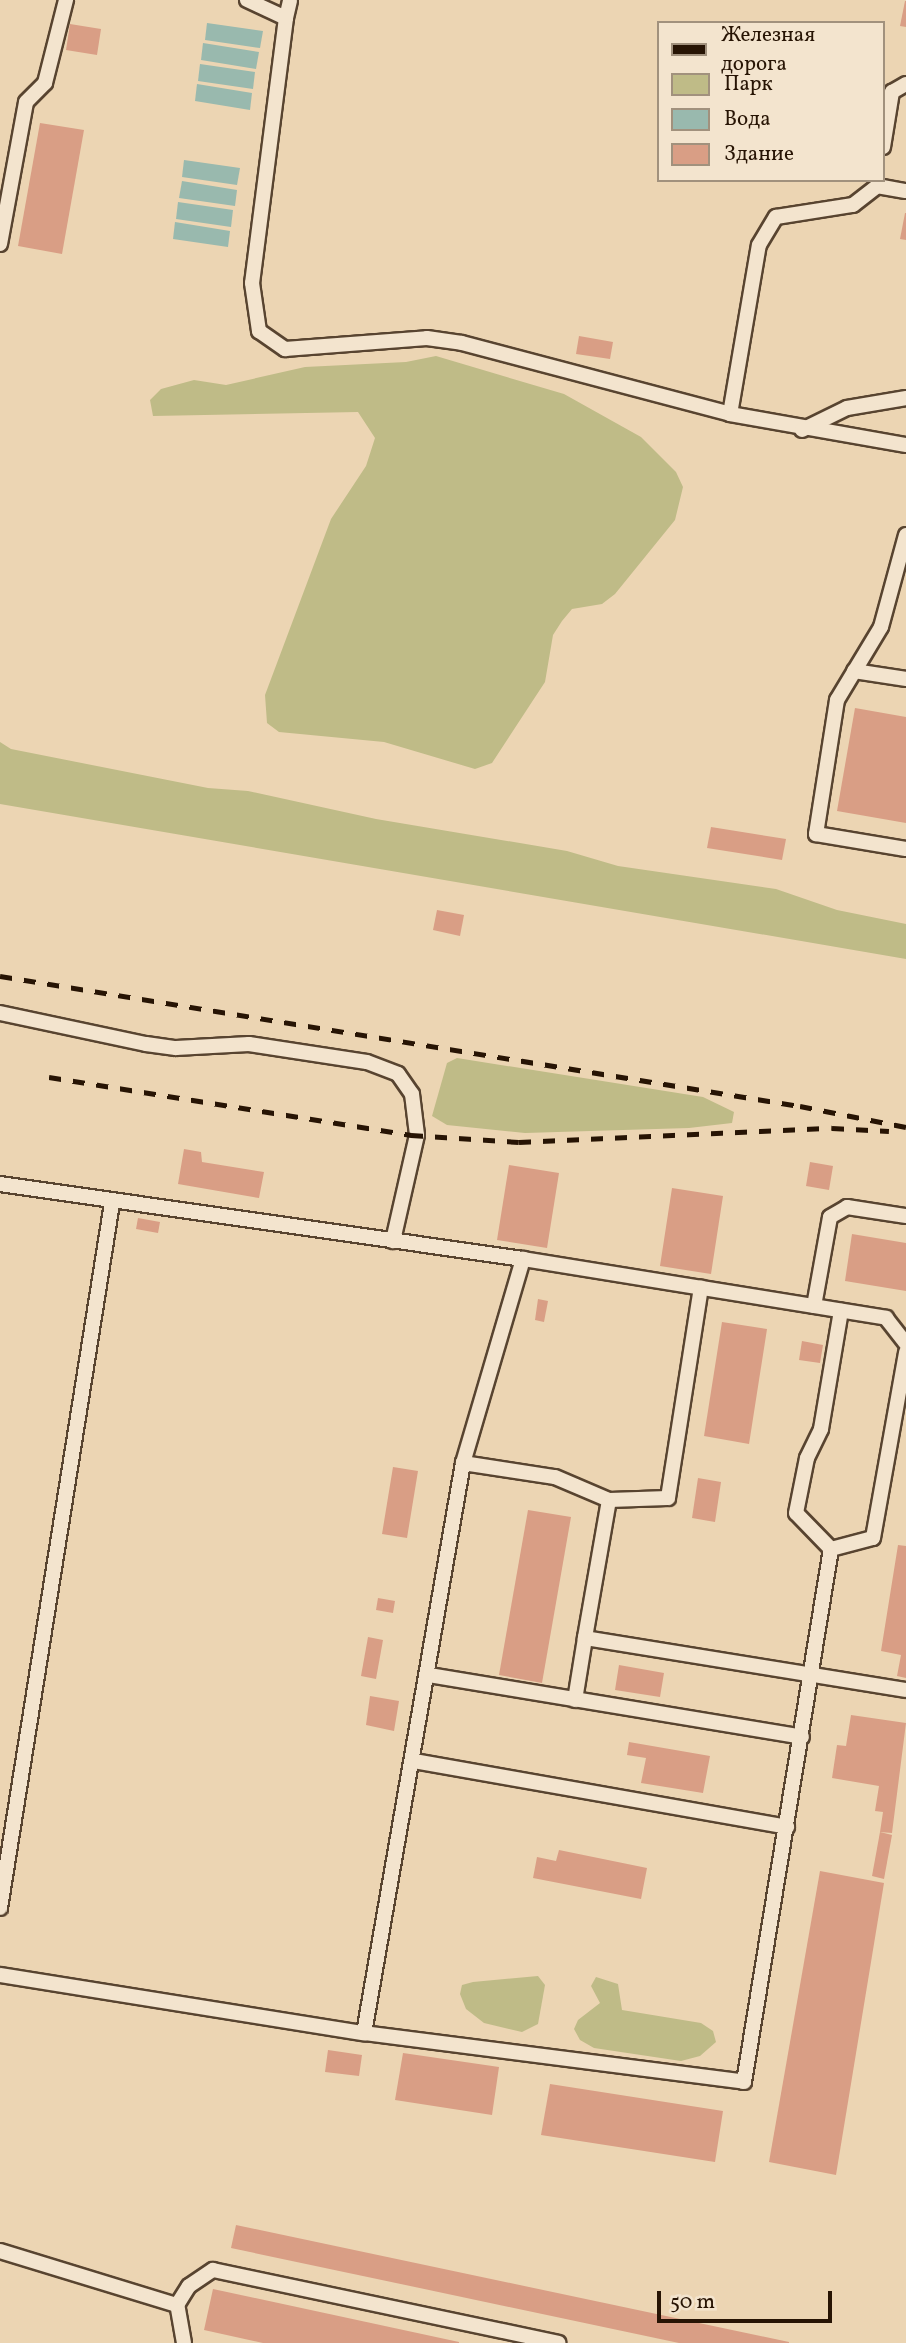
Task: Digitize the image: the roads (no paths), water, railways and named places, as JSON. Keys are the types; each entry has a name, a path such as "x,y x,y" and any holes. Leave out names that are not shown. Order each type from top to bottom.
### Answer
{"lane":[{"path":"0,244 26,102 45,83 66,0"},
{"path":"247,0 286,18"},
{"path":"290,0 253,284 259,331 285,349 427,338 463,343 730,414 802,430 906,445"},
{"path":"885,135 892,92 906,85"},
{"path":"730,414 759,245 776,217 853,205 877,183 906,191"},
{"path":"802,430 847,408 906,398"},
{"path":"906,535 881,627 837,700 816,834 906,849"},
{"path":"854,671 906,680"},
{"path":"0,1013 146,1044 176,1048 249,1044 367,1062 398,1074 412,1094 417,1135 393,1241"},
{"path":"0,1184 112,1203 523,1259 886,1318 906,1343"},
{"path":"0,1908 112,1203"},
{"path":"814,1306 830,1217 848,1207 906,1216"},
{"path":"364,2033 429,1675 463,1463 523,1259"},
{"path":"463,1463 555,1477 609,1500 668,1499 701,1288"},
{"path":"831,1549 796,1513 807,1458 821,1429 841,1311"},
{"path":"831,1549 873,1538 906,1352"},
{"path":"575,1700 609,1500"},
{"path":"0,1975 364,2033 744,2082 831,1549"},
{"path":"585,1638 906,1690"},
{"path":"429,1675 802,1737"},
{"path":"414,1761 787,1827"},
{"path":"0,2251 177,2305"},
{"path":"184,2343 177,2305 189,2286 213,2270 558,2343"}],"water":[{"path":"207,23 263,31 260,48 205,40"},
{"path":"203,43 259,52 256,69 201,60"},
{"path":"200,64 255,72 253,89 198,81"},
{"path":"197,84 252,93 250,110 195,101"},
{"path":"184,160 240,168 237,185 182,177"},
{"path":"182,181 237,190 235,206 179,198"},
{"path":"178,202 233,210 231,227 176,219"},
{"path":"175,222 230,231 228,247 173,239"}],"railway":[{"path":"0,976 800,1106 906,1127"},
{"path":"49,1077 411,1135 519,1142 832,1128 889,1131"}]}
